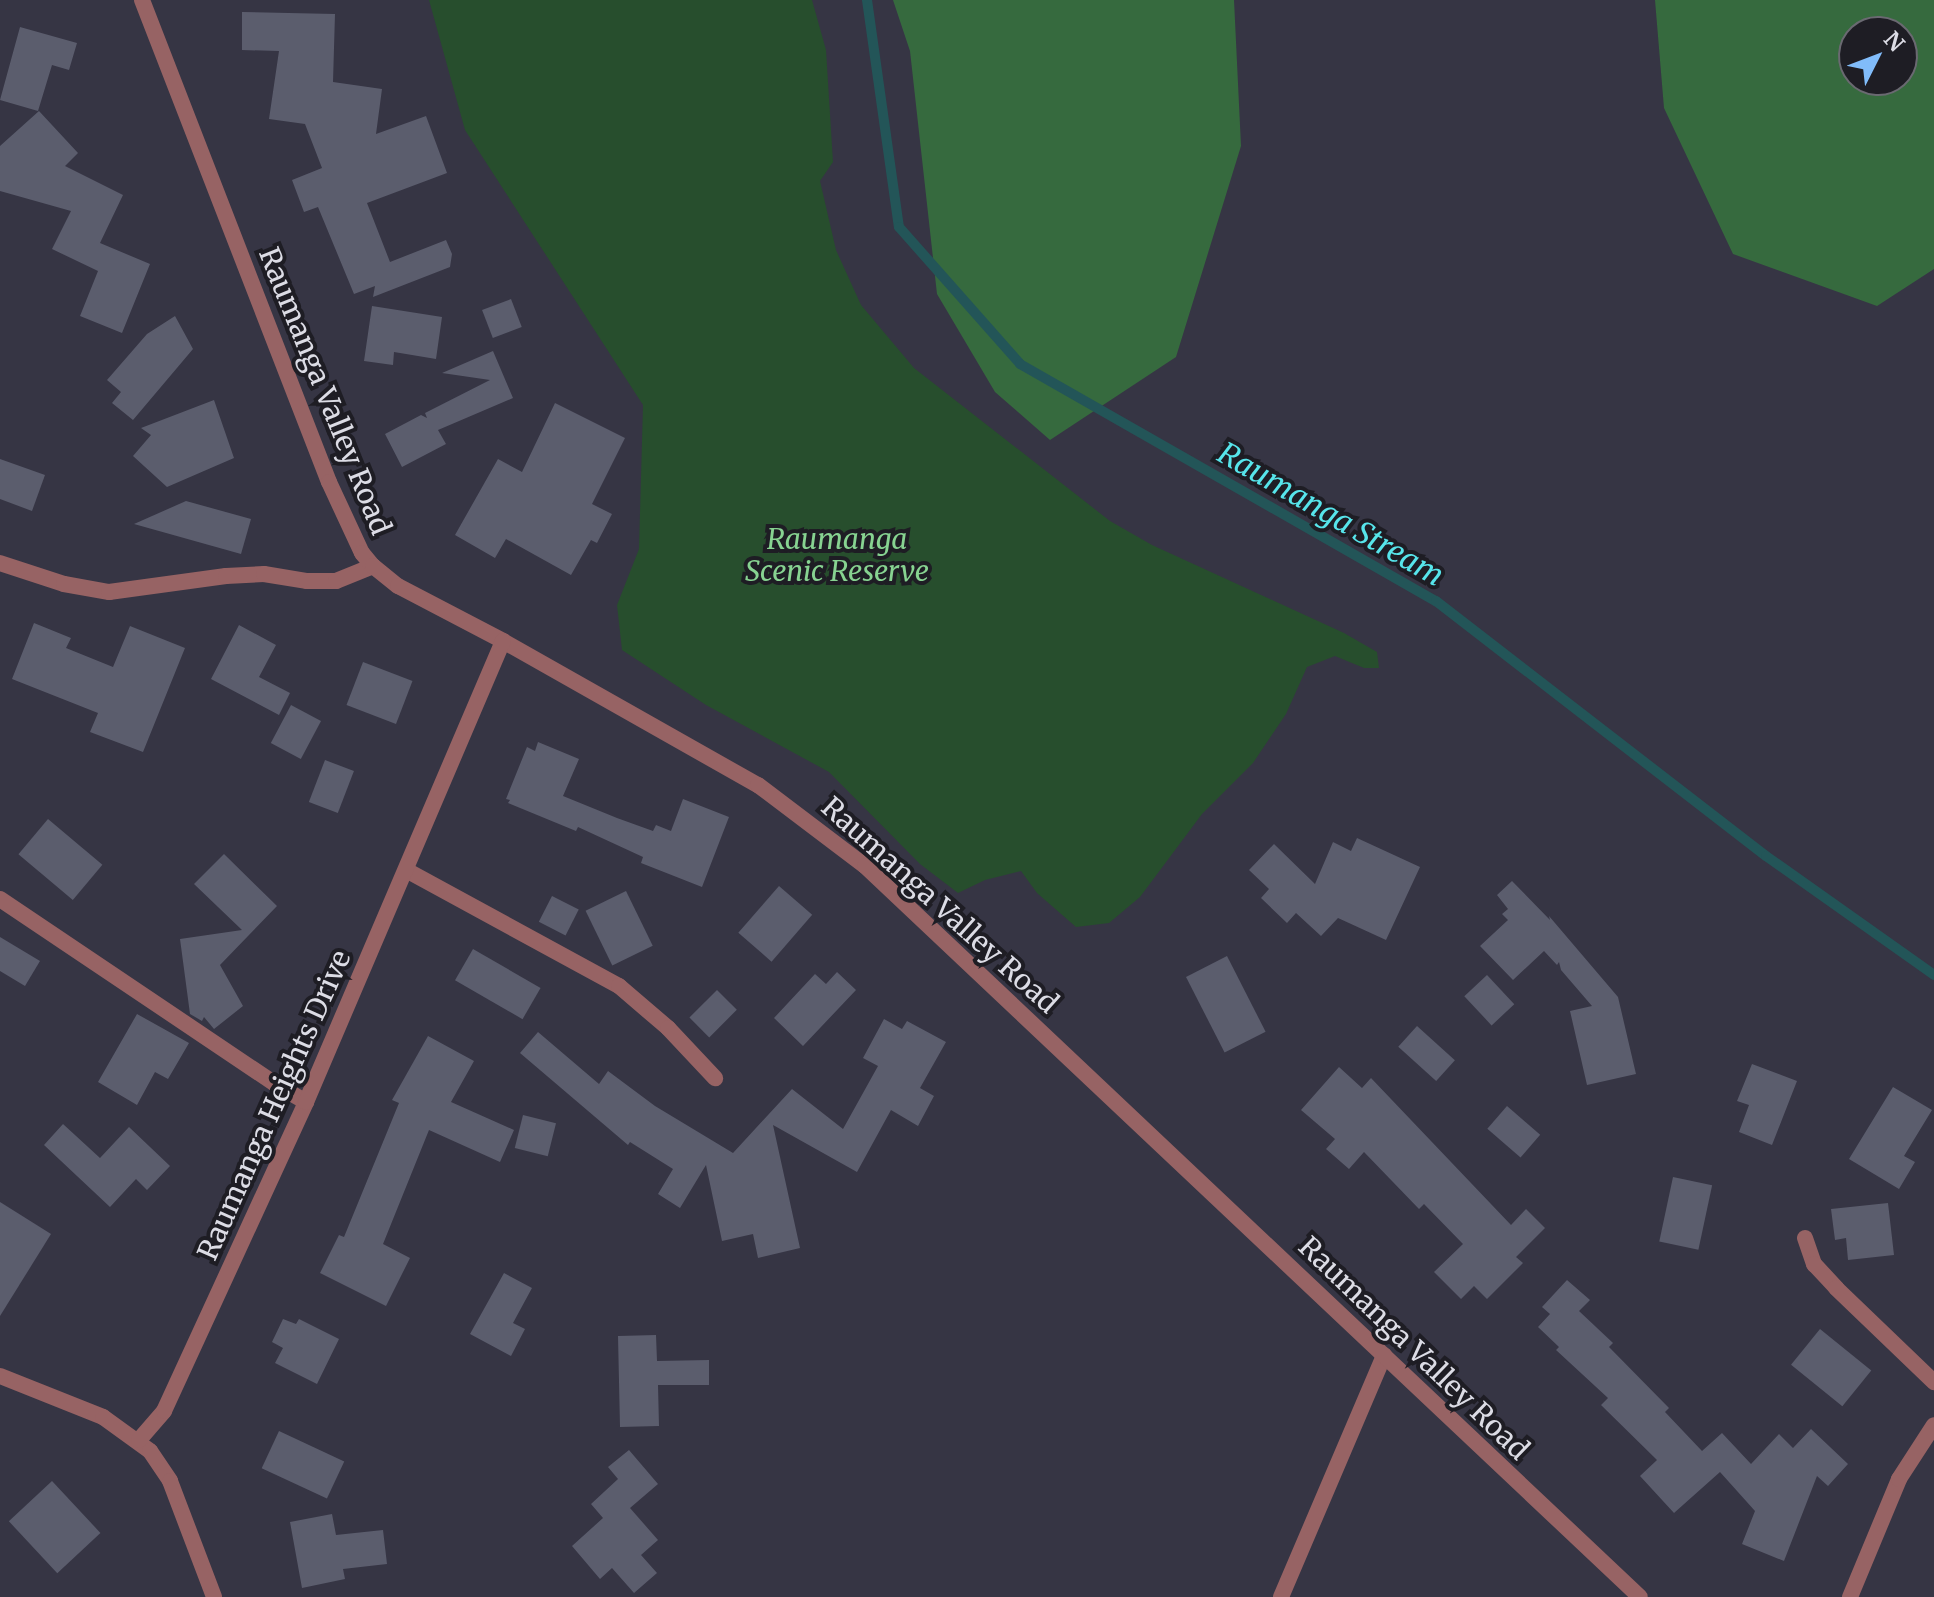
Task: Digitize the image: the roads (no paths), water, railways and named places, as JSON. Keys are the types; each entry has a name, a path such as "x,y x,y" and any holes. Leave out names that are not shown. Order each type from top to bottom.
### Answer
{"street":[{"name":"Raumanga Valley Road","path":"142,0 329,482 362,553 373,566 398,586 503,641 758,785 805,818 888,887 1640,1597"},
{"path":"0,563 64,584 109,592 264,574 307,581 336,581 373,566"},
{"name":"Raumanga Heights Drive","path":"139,1440 164,1411 306,1102 503,641"},
{"path":"406,870 619,986 668,1028 715,1078"},
{"path":"0,899 306,1102"},
{"path":"1805,1238 1814,1264 1934,1382"},
{"path":"1281,1597 1384,1355"},
{"path":"0,1376 103,1417 139,1440 170,1481 214,1597"},
{"path":"1850,1597 1899,1479 1934,1425"}],"waterway":[{"name":"Raumanga Stream","path":"867,0 899,227 1020,364 1436,601 1766,856 1934,975"}],"park label":[{"name":"Raumanga Scenic Reserve","path":"837,555"}]}
